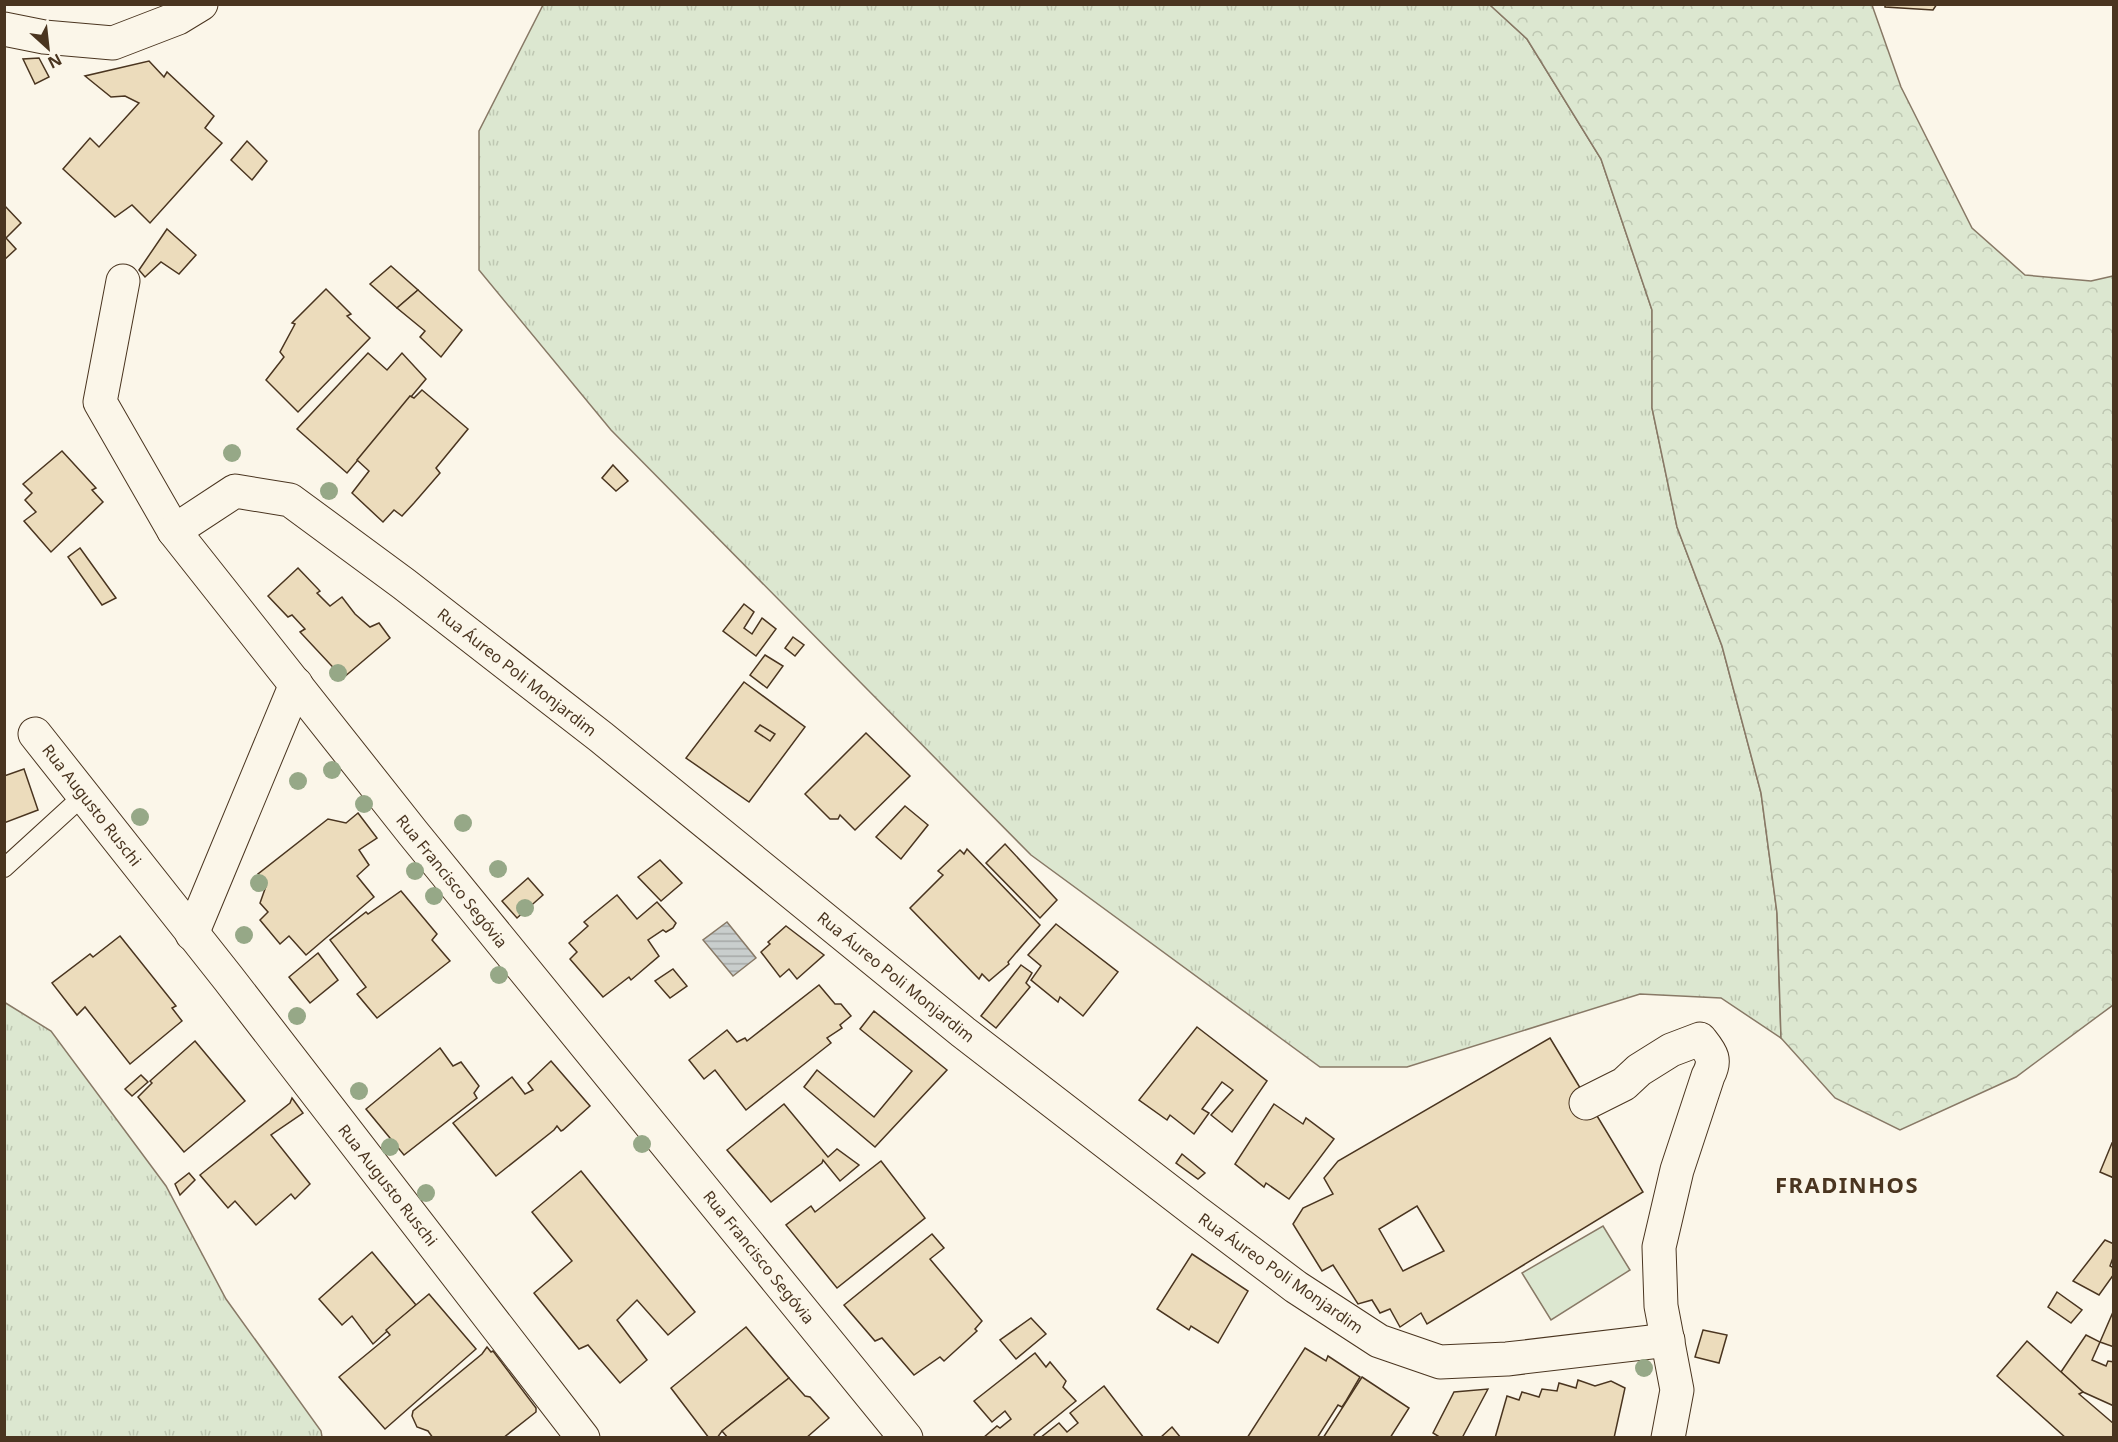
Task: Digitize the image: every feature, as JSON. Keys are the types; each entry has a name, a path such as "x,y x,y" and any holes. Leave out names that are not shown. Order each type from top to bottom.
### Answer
{"street":[{"path":"4,29 44,37 113,44 178,18 201,4"},
{"name":"Rua Francisco Segóvia","path":"123,281 100,402 174,531 412,833 906,1437"},
{"name":"Rua Áureo Poli Monjardim","path":"174,531 235,491 290,500 404,584 582,722 963,1032 1195,1212 1296,1287 1379,1341 1440,1362 1507,1359 1668,1340"},
{"path":"192,934 296,684"},
{"name":"Rua Augusto Ruschi","path":"35,734 583,1437"},
{"path":"1586,1103 1624,1084 1639,1070 1671,1050 1700,1039 1710,1052 1713,1065 1677,1170 1659,1247 1661,1306 1677,1390 1668,1437"}],"lane":[{"path":"4,868 84,795"}],"green space":[{"path":"543,5 1490,5 1527,39 1601,159 1652,310 1652,408 1677,527 1722,646 1761,793 1777,913 1781,1038 1721,998 1640,994 1407,1067 1320,1067 1031,855 611,430 479,270 479,131"},
{"path":"1490,5 1872,5 1901,87 1972,228 2025,275 2091,281 2113,276 2113,1005 2016,1077 1900,1130 1835,1098 1781,1038 1777,913 1761,793 1722,646 1677,527 1652,408 1652,310 1601,159 1527,39"},
{"path":"4,1002 51,1031 166,1186 226,1299 321,1431 322,1437 5,1437"},
{"path":"1603,1226 1630,1270 1551,1320 1522,1273"}],"shaded area":[{"path":"727,922 756,958 733,976 703,940"}],"building":[{"path":"1885,4 1937,4 1933,10 1885,7"},
{"path":"39,58 49,77 35,84 23,59"},
{"path":"149,61 164,77 167,72 214,116 205,128 222,143 150,223 132,205 115,217 63,169 90,138 99,147 139,103 125,96 111,97 85,76"},
{"path":"247,141 267,161 252,180 231,160"},
{"path":"4,205 21,223 6,238 16,249 4,260"},
{"path":"167,229 196,255 179,274 161,262 145,277 139,270"},
{"path":"391,266 418,290 397,308 370,284"},
{"path":"326,289 351,314 347,316 370,338 298,412 266,380 284,357 280,352 295,324 292,323"},
{"path":"418,290 462,330 441,357 420,337 425,331 397,308"},
{"path":"368,353 387,370 402,353 426,379 347,473 297,429"},
{"path":"422,390 468,429 436,468 440,473 414,503 402,516 394,510 383,522 352,493 369,471 357,460 410,396 414,398"},
{"path":"62,451 96,488 92,490 103,502 51,552 24,521 36,512 25,500 32,493 23,484"},
{"path":"613,465 628,481 616,491 602,478"},
{"path":"80,548 116,598 102,605 68,557"},
{"path":"298,568 320,591 317,593 330,606 342,597 355,614 370,627 379,623 390,638 343,678 300,632 305,629 292,615 288,617 268,596"},
{"path":"744,604 754,612 744,628 752,634 762,618 776,629 756,656 723,631"},
{"path":"793,637 804,645 795,656 785,648"},
{"path":"765,655 783,666 767,688 750,675"},
{"path":"744,682 805,727 749,802 686,758"},
{"path":"760,725 775,734 770,741 755,731"},
{"path":"866,733 910,776 855,830 840,815 838,819 830,819 805,794"},
{"path":"24,769 38,810 4,823 4,776"},
{"path":"905,806 928,825 901,859 876,837"},
{"path":"358,813 377,838 359,850 369,865 357,876 374,897 306,955 289,936 280,944 260,920 268,912 260,903 266,886 258,874 328,819 346,823"},
{"path":"1005,844 1057,900 1040,918 986,863"},
{"path":"967,849 1040,925 1008,962 1009,964 989,981 982,974 979,979 910,908 943,875 938,871 960,850 964,854"},
{"path":"660,860 682,883 661,901 638,877"},
{"path":"528,878 543,895 517,918 502,901"},
{"path":"401,891 437,934 432,940 450,961 377,1018 357,994 366,987 330,940 366,912 368,914"},
{"path":"617,895 637,919 657,902 676,923 673,928 666,932 663,930 648,940 659,956 631,980 629,977 603,997 570,959 577,952 569,943 588,926 584,922"},
{"path":"1056,924 1118,972 1083,1016 1060,997 1058,1002 1031,980 1041,966 1028,955"},
{"path":"786,926 824,955 797,979 789,969 780,977 761,952 770,944 768,942"},
{"path":"120,936 176,1006 172,1008 182,1021 130,1064 85,1007 77,1015 52,983 90,954 93,957"},
{"path":"318,953 338,980 310,1003 289,977"},
{"path":"1021,965 1032,973 1026,983 1030,987 996,1028 981,1016"},
{"path":"673,969 687,986 670,998 655,981"},
{"path":"819,985 835,1004 841,1004 851,1016 840,1025 842,1028 827,1038 831,1043 746,1110 715,1070 704,1079 689,1060 727,1030 737,1042 745,1038 747,1041"},
{"path":"874,1011 947,1070 875,1147 804,1087 817,1070 874,1117 912,1071 860,1029"},
{"path":"1197,1027 1267,1081 1232,1132 1211,1115 1233,1090 1222,1082 1202,1109 1209,1113 1194,1134 1170,1115 1167,1120 1139,1100"},
{"path":"1550,1038 1643,1192 1427,1324 1421,1313 1400,1327 1390,1309 1380,1313 1372,1300 1358,1304 1333,1265 1322,1271 1293,1224 1303,1208 1333,1194 1324,1178 1338,1161","holes":["1417,1206 1444,1251 1403,1271 1379,1229"]},
{"path":"195,1041 245,1101 184,1152 138,1097 152,1083 150,1081"},
{"path":"440,1048 453,1066 461,1062 479,1086 474,1093 477,1098 404,1155 366,1109"},
{"path":"551,1061 590,1106 563,1130 561,1131 557,1126 496,1176 453,1123 512,1077 525,1094 533,1090 528,1083"},
{"path":"141,1075 148,1082 132,1096 125,1089"},
{"path":"292,1098 303,1113 271,1135 310,1184 295,1199 291,1194 256,1225 235,1201 228,1208 200,1175 290,1103"},
{"path":"784,1104 828,1157 837,1149 859,1165 840,1181 823,1160 771,1202 727,1150"},
{"path":"1274,1104 1303,1124 1306,1118 1334,1139 1289,1199 1266,1183 1264,1187 1235,1164"},
{"path":"2112,1143 2114,1144 2114,1178 2100,1172"},
{"path":"1182,1154 1205,1173 1198,1179 1176,1163"},
{"path":"881,1161 925,1218 837,1288 786,1225 811,1206 815,1212"},
{"path":"581,1171 695,1312 668,1335 637,1300 617,1320 647,1360 620,1383 588,1345 579,1349 534,1293 572,1261 532,1212"},
{"path":"189,1173 195,1180 180,1195 175,1184"},
{"path":"932,1234 944,1248 930,1259 982,1321 975,1329 977,1331 944,1361 940,1357 914,1375 882,1338 875,1341 844,1305"},
{"path":"2105,1240 2114,1244 2114,1255 2110,1266 2114,1268 2114,1274 2099,1295 2073,1281"},
{"path":"372,1252 416,1305 373,1344 352,1316 342,1325 319,1299"},
{"path":"1192,1254 1248,1291 1218,1343 1191,1326 1189,1330 1157,1309"},
{"path":"2057,1292 2082,1310 2071,1323 2048,1307"},
{"path":"429,1294 476,1349 385,1429 339,1377 390,1335 386,1330"},
{"path":"2114,1312 2114,1347 2100,1342"},
{"path":"1031,1318 1046,1334 1016,1359 1000,1340"},
{"path":"746,1327 789,1378 722,1431 717,1438 709,1438 671,1388"},
{"path":"1703,1330 1727,1335 1719,1363 1695,1357"},
{"path":"2086,1335 2100,1342 2092,1360 2106,1366 2108,1361 2114,1362 2114,1406 2083,1392 2061,1372"},
{"path":"2027,1341 2083,1392 2079,1394 2114,1424 2114,1438 2066,1438 1997,1376"},
{"path":"487,1347 491,1352 493,1351 536,1408 536,1412 503,1438 433,1438 428,1431 417,1427 412,1416 413,1411 482,1354"},
{"path":"1305,1348 1326,1361 1328,1356 1360,1377 1346,1401 1342,1407 1338,1405 1317,1438 1247,1438"},
{"path":"1035,1353 1046,1367 1050,1362 1066,1381 1063,1387 1076,1401 1034,1435 1036,1438 983,1438 997,1426 1000,1428 1011,1419 1005,1411 992,1422 974,1401"},
{"path":"1362,1377 1409,1408 1390,1438 1323,1438"},
{"path":"789,1378 829,1418 806,1438 728,1438 722,1431"},
{"path":"1578,1380 1595,1386 1611,1381 1625,1388 1614,1438 1495,1438 1507,1396 1519,1400 1522,1392 1539,1397 1542,1389 1557,1391 1559,1383 1576,1388"},
{"path":"1104,1386 1144,1438 1040,1438 1059,1423 1067,1432 1078,1423 1070,1413"},
{"path":"1488,1389 1462,1438 1441,1438 1433,1433 1454,1392"},
{"path":"1172,1427 1181,1438 1160,1438"}],"district":[{"name":"FRADINHOS","path":"1847,1184"}]}
